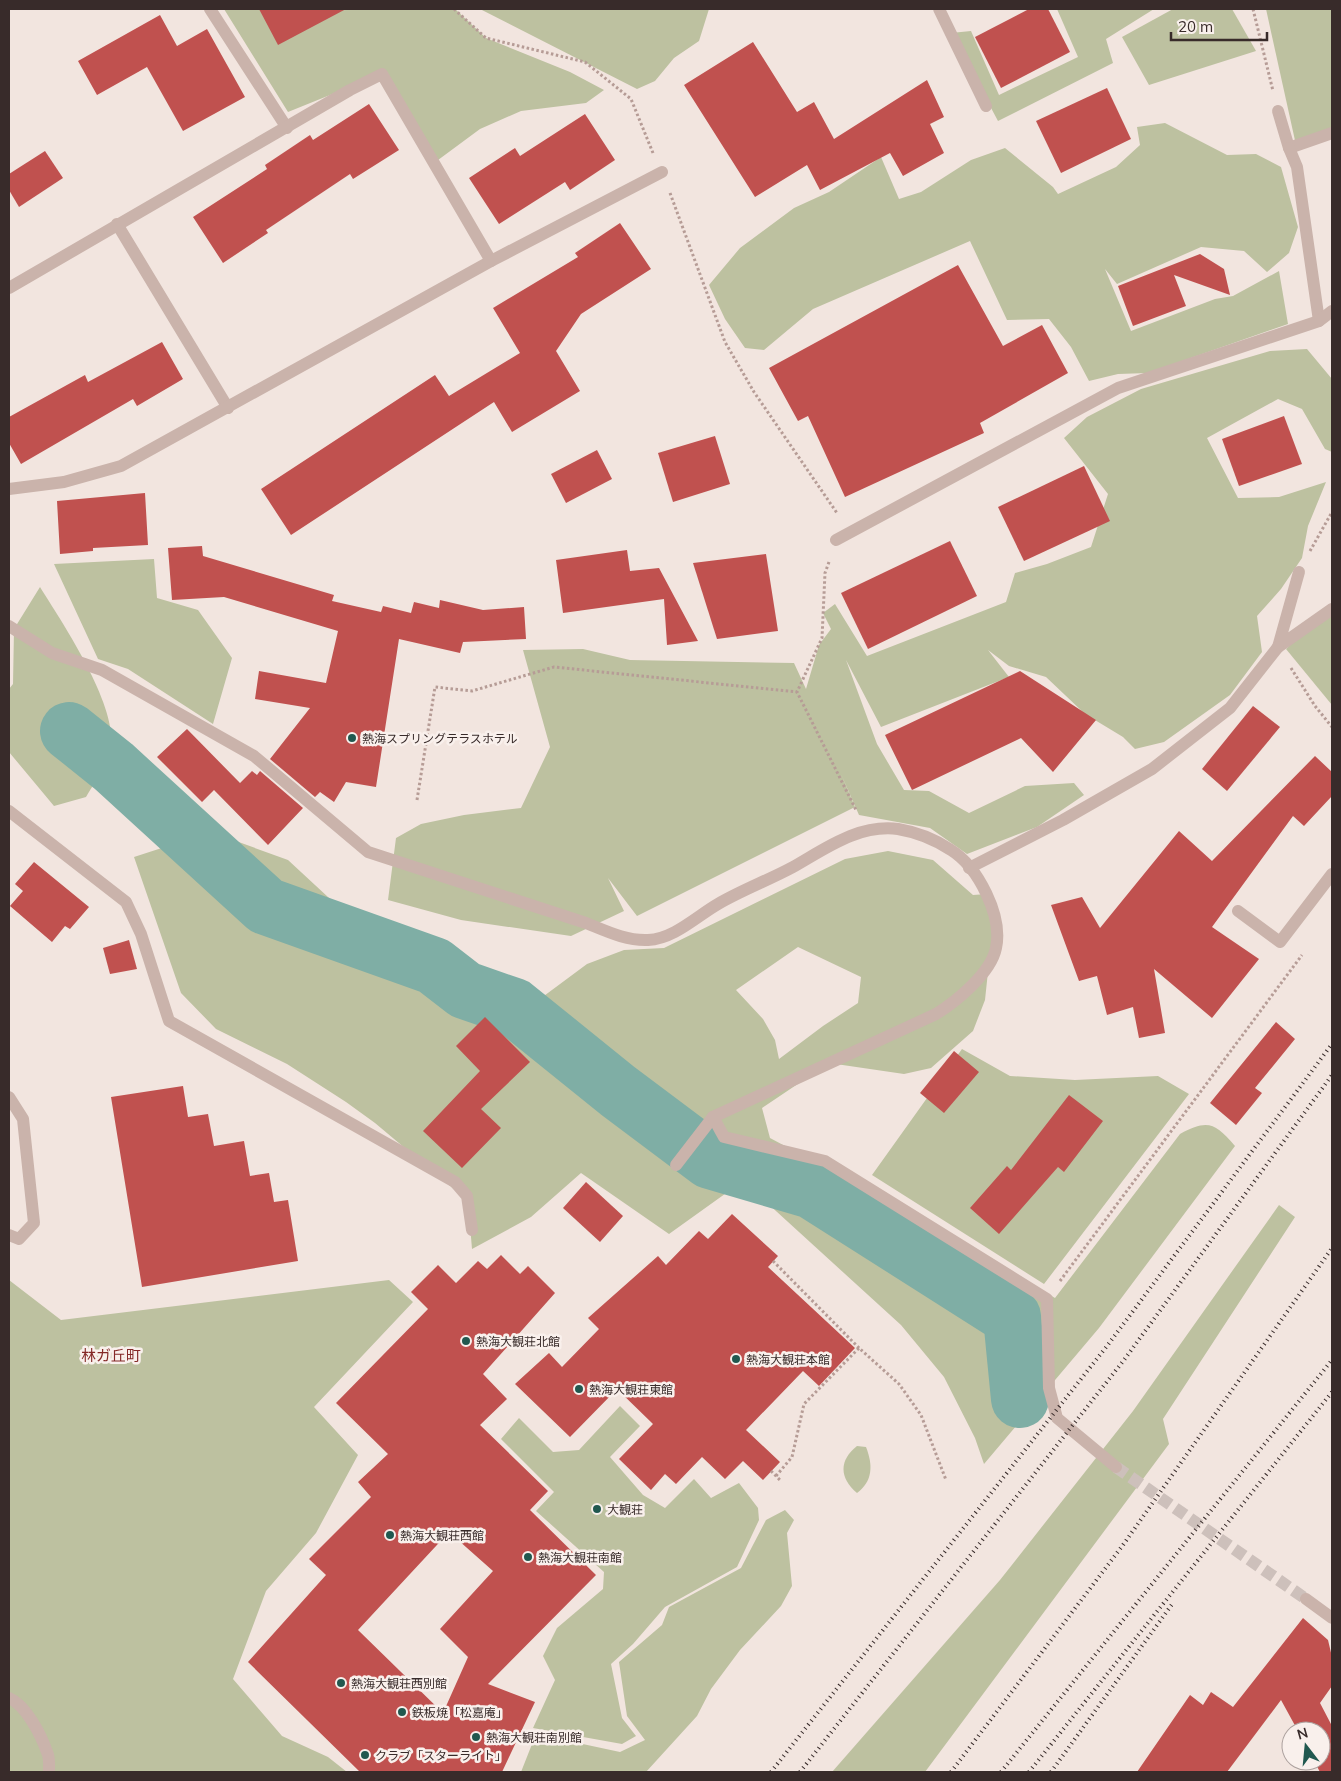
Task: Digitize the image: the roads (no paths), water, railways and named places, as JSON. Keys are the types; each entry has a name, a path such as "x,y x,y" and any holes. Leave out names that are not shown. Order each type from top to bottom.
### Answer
{"street":[{"path":"210,9 287,128"},
{"path":"939,9 986,106"},
{"path":"9,288 350,90 382,74 491,261"},
{"path":"1278,111 1298,175 1319,321"},
{"path":"1289,148 1332,133"},
{"path":"9,489 64,482 121,466 491,261 662,172"},
{"path":"117,224 228,408"},
{"path":"836,540 1118,388 1319,321 1332,311"},
{"path":"1278,647 1299,572"},
{"path":"969,868 1063,820 1152,769 1230,708 1278,647 1332,609"},
{"path":"9,626 52,653 102,670 254,756 368,852 586,924 619,937 649,940 677,931 719,903 793,867 842,838 869,831 897,829 925,837 952,850 969,868 987,894 998,923 996,949 984,971 965,992 936,1014 713,1117 676,1165"},
{"path":"9,811 126,902 141,934 169,1022 455,1182 467,1196 472,1230"},
{"path":"1238,911 1280,942 1332,874"},
{"path":"9,1097 23,1119 34,1223 18,1239 9,1235"},
{"path":"713,1117 724,1137 825,1161 1047,1299 1049,1388 1057,1418 1116,1468"},
{"path":"1306,1599 1332,1618"},
{"path":"9,1698 16,1701 31,1721 48,1754 49,1772"}],"waterway":[{"path":"69,731 114,767 266,906 434,966 465,990 514,1007 618,1091 710,1160 812,1190 1012,1317 1020,1399"}],"tunnel":[{"path":"1116,1467 1306,1599"}],"railway":[{"path":"771,1772 1107,1346 1332,1044"},
{"path":"800,1772 1124,1360 1332,1075"},
{"path":"951,1772 1123,1545 1332,1248"},
{"path":"1001,1772 1332,1360"},
{"path":"1029,1772 1332,1392"},
{"path":"1051,1772 1173,1603"}],"place":[{"name":"熱海スプリングテラスホテル","path":"352,738"},
{"name":"熱海大観荘北館","path":"466,1341"},
{"name":"熱海大観荘本館","path":"736,1359"},
{"name":"熱海大観荘東館","path":"579,1389"},
{"name":"大観荘","path":"597,1509"},
{"name":"熱海大観荘西館","path":"390,1535"},
{"name":"熱海大観荘南館","path":"528,1557"},
{"name":"熱海大観荘西別館","path":"341,1683"},
{"name":"鉄板焼「松嘉庵」","path":"402,1712"},
{"name":"熱海大観荘南別館","path":"476,1737"},
{"name":"クラブ「スターライト」","path":"365,1755"}],"district":[{"name":"林ガ丘町","path":"111,1355"}]}
